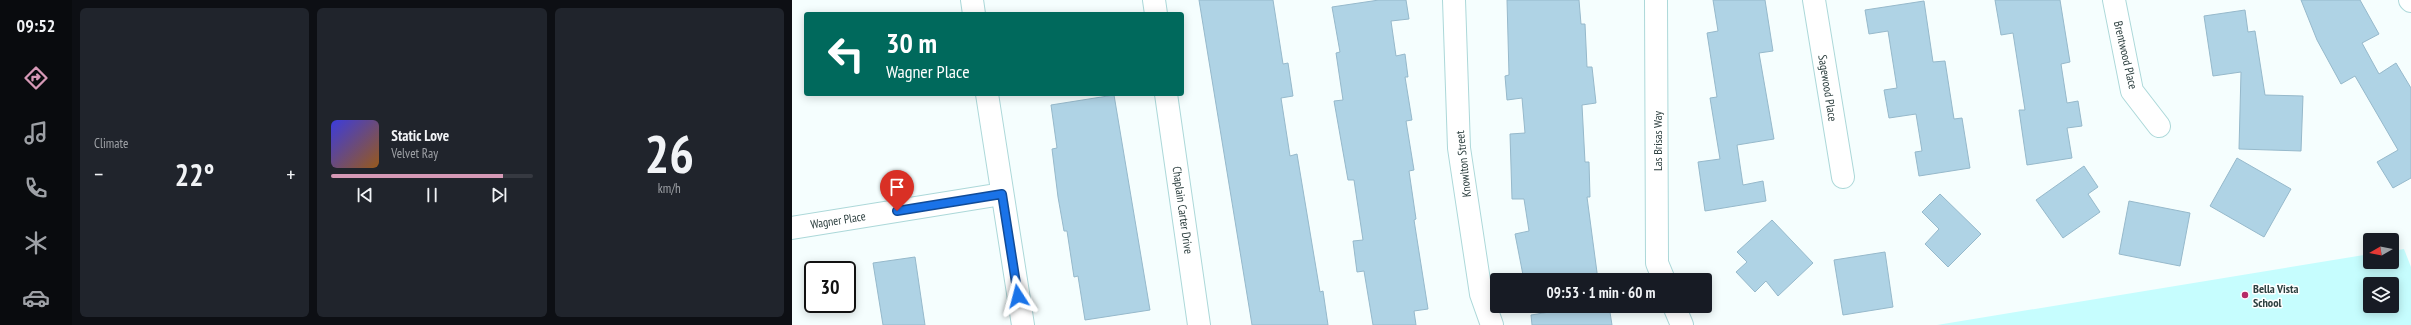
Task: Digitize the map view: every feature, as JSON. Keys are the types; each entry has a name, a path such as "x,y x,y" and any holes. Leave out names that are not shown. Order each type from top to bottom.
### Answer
{"street":[{"path":"972,0 974,12"},
{"path":"1154,0 1156,12"},
{"name":"Knowlton Street","path":"1454,0 1459,148 1481,294 1492,325"},
{"name":"Las Brisas Way","path":"1656,0 1657,263 1661,273"},
{"name":"Sagewood Place","path":"1814,0 1843,177"},
{"name":"Brentwood Place","path":"2114,0 2132,91 2159,126"},
{"path":"987,96 1023,325"},
{"name":"Chaplain Carter Drive","path":"1166,96 1199,325"},
{"name":"Wagner Place","path":"792,228 1002,194"},
{"path":"1677,313 1682,325"}],"shaded area":[{"name":"Bella Vista School","path":"2404,249 2411,267 2411,325 1937,325 2363,255 2363,269 2399,269 2399,250"}],"building":[{"path":"1199,0 1273,0 1283,64 1288,63 1293,96 1281,98 1290,156 1297,154 1320,292 1323,291 1328,325 1252,325"},
{"path":"1379,0 1406,0 1409,19 1391,21 1396,56 1405,54 1408,77 1405,77 1412,120 1406,121 1414,170 1409,171 1416,219 1414,220 1428,309 1414,311 1416,325 1373,325 1364,271 1357,272 1353,241 1363,240 1354,180 1348,180 1334,101 1343,100 1336,53 1340,52 1332,7"},
{"path":"1507,0 1579,0 1581,24 1585,24 1587,67 1592,67 1596,103 1582,105 1585,162 1589,162 1590,197 1587,197 1597,273 1523,273 1515,234 1529,231 1524,199 1512,199 1510,134 1525,133 1522,98 1507,100 1505,76 1509,75"},
{"path":"1713,0 1765,0 1773,51 1759,53 1774,139 1737,145 1743,185 1763,181 1766,201 1705,211 1698,162 1720,159 1710,98 1717,97 1707,33 1718,31"},
{"path":"1995,0 2060,0 2070,62 2061,64 2067,103 2078,101 2082,126 2067,128 2072,158 2027,165 2019,110 2025,110 2013,33 2001,35"},
{"path":"2301,0 2360,0 2379,34 2362,43 2379,74 2396,63 2411,88 2411,178 2393,188 2377,162 2398,150 2355,76 2341,84 2317,40"},
{"path":"1924,1 1933,62 1945,61 1954,119 1962,118 1970,168 1919,176 1915,152 1922,151 1916,114 1889,118 1884,90 1897,88 1888,31 1869,34 1865,10"},
{"path":"2245,10 2248,32 2255,31 2265,95 2303,96 2301,151 2239,149 2241,72 2213,76 2204,16"},
{"path":"1114,96 1150,310 1085,320 1078,276 1074,277 1067,231 1064,231 1058,197 1052,149 1057,148 1051,105"},
{"path":"2237,158 2291,189 2264,237 2210,206"},
{"path":"2084,166 2098,187 2088,194 2100,212 2063,238 2036,200"},
{"path":"1940,194 1981,234 1948,267 1925,244 1939,229 1922,212"},
{"path":"2129,201 2190,213 2180,266 2119,254"},
{"path":"1772,220 1813,263 1778,296 1766,281 1755,292 1736,272 1747,262 1737,252"},
{"path":"1885,252 1893,307 1843,315 1834,260"},
{"path":"915,257 925,325 883,325 873,263"},
{"path":"1543,313 1610,313 1612,325 1532,325 1531,315"}],"place":[{"name":"Bella Vista School","path":"2245,295"}],"route":[{"path":"897,211 1002,194 1018,296"}]}
